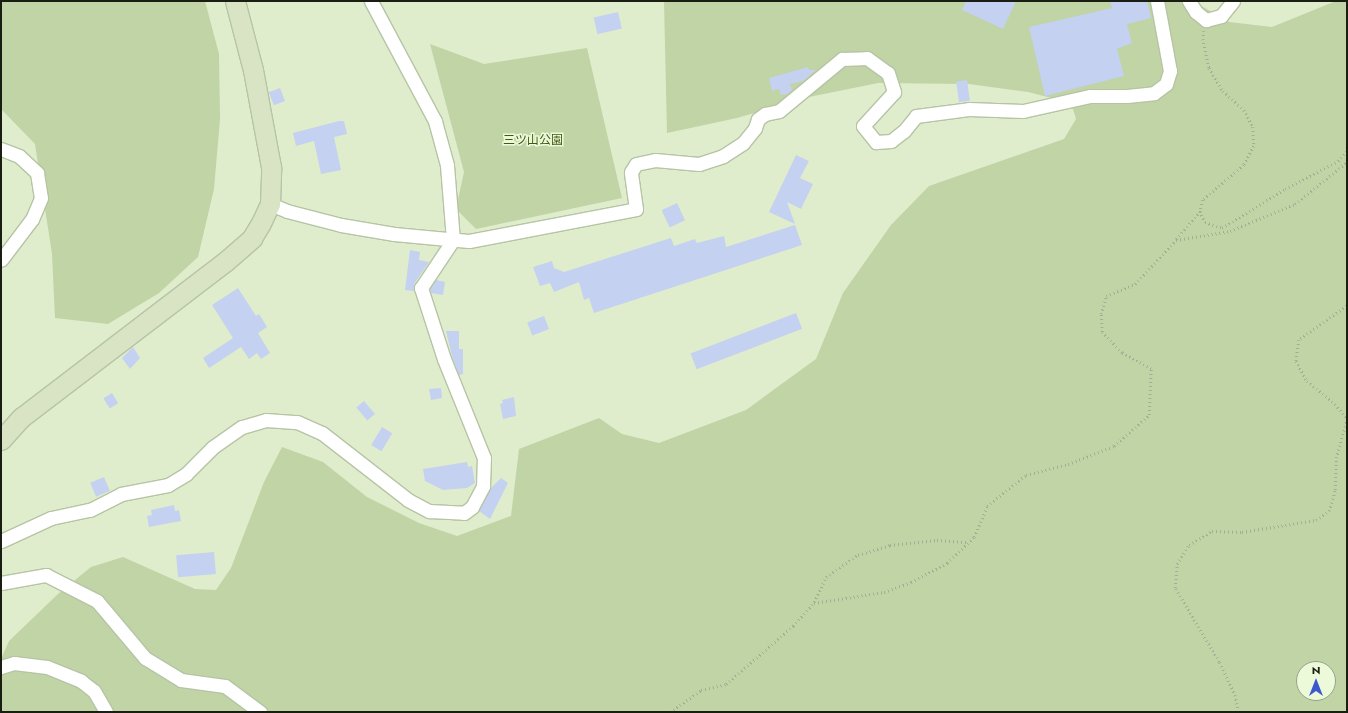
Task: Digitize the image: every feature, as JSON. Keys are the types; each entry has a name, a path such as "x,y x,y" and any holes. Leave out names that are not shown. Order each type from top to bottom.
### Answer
{"street":[{"path":"1,440 22,417 252,238 270,204 271,167 253,70 235,1"},
{"path":"1,541 51,518 90,510 121,494 168,484 186,474 213,448 242,427 266,420 297,422 322,433 408,500 429,511 464,513 472,507 483,486 484,458 444,359 421,288 453,240 447,165 435,121 371,1"},
{"path":"270,204 287,211 341,225 453,240 485,238 636,209 631,172 636,164 655,160 699,164 723,156 743,143 755,128 758,119 765,114 778,111 842,59 867,58 888,73 894,92 863,126 876,142 891,141 904,131 916,116 969,109 1023,111 1090,96 1127,96 1154,93 1166,84 1170,71 1157,1"},
{"path":"1189,1 1196,12 1206,20 1221,16 1233,1"},
{"path":"1,149 19,156 36,173 41,198 32,219 1,260"},
{"path":"1,583 46,575 97,601 145,658 181,680 225,686 260,712"},
{"path":"1,667 14,663 47,667 81,681 94,691 106,712"}],"path":[{"path":"814,602 884,592 911,582 947,563 974,537 987,506 1026,475 1068,464 1114,446 1149,416 1151,369 1122,353 1102,332 1101,314 1106,296 1135,284 1176,240 1200,211 1203,200 1244,165 1254,146 1253,127 1244,110 1223,91 1209,68 1203,39 1206,20"},
{"path":"1200,211 1205,222 1222,228 1285,189 1338,161 1347,151"},
{"path":"1176,240 1230,231 1295,204 1347,162"},
{"path":"1238,712 1235,696 1219,662 1175,588 1177,564 1189,545 1212,531 1242,532 1316,520 1329,511 1335,490 1336,458 1347,419 1335,404 1307,381 1296,361 1299,340 1347,306"},
{"path":"670,712 701,690 726,684 793,626 814,602 826,577 858,555 890,545 937,540 968,542"}],"green space":[{"path":"1,1 205,1 219,54 220,119 214,189 198,257 159,293 108,324 55,318 52,254 35,144 1,109"},
{"path":"664,1 1193,1 1229,22 1272,27 1336,1 1347,1 1347,712 1,712 1,659 9,641 58,594 91,567 123,557 195,589 216,590 231,568 264,482 282,447 323,462 367,497 419,523 457,536 511,516 519,449 599,418 622,434 659,443 746,410 816,359 843,293 891,225 929,186 1064,139 1076,119 1071,103 1028,92 969,84 878,83 809,97 737,118 667,133"},
{"name":"三ツ山公園","path":"430,44 484,64 587,48 622,198 476,229 456,209 464,172"}],"building":[{"path":"966,1 1016,1 1003,29 962,10"},
{"path":"1110,1 1147,1 1151,18 1127,24 1132,43 1117,49 1124,76 1045,96 1029,27 1112,8"},
{"path":"618,12 622,29 597,34 594,18"},
{"path":"808,67 809,70 816,70 803,81 790,84 792,90 787,94 781,95 779,89 772,91 769,78"},
{"path":"967,80 970,101 959,102 956,82"},
{"path":"280,88 285,101 274,105 269,92"},
{"path":"344,121 347,134 334,137 341,170 321,174 314,141 296,146 293,133"},
{"path":"796,155 809,161 800,178 813,184 801,209 787,202 795,224 769,212"},
{"path":"677,203 685,220 670,227 662,210"},
{"path":"795,225 802,245 594,313 589,298 584,300 579,282 554,292 550,283 540,286 533,267 552,261 554,268 564,272 671,238 674,246 695,239 697,243 724,236 726,247"},
{"path":"410,250 420,252 419,260 429,262 414,284 414,291 405,290"},
{"path":"436,280 445,282 443,295 431,293 430,289"},
{"path":"238,288 256,316 259,314 267,327 258,333 270,353 261,359 257,353 249,359 241,347 209,368 203,358 233,338 212,305"},
{"path":"796,313 802,329 697,369 691,353"},
{"path":"544,316 549,329 532,336 527,322"},
{"path":"446,331 459,331 459,349 463,349 463,374 459,375 452,356"},
{"path":"133,347 140,358 130,369 122,358"},
{"path":"441,388 442,398 431,400 429,389"},
{"path":"112,393 118,403 110,408 103,398"},
{"path":"514,397 516,416 503,419 500,404 503,403 502,400"},
{"path":"364,401 375,414 367,420 356,407"},
{"path":"382,427 392,433 381,451 371,445"},
{"path":"467,462 468,467 472,466 475,483 467,488 443,490 425,481 423,469"},
{"path":"104,477 110,491 96,497 90,483"},
{"path":"501,478 508,483 490,519 479,511 490,489"},
{"path":"174,505 175,511 179,510 181,521 149,527 147,516 152,515 151,510"},
{"path":"214,552 216,574 178,577 176,555"}]}
